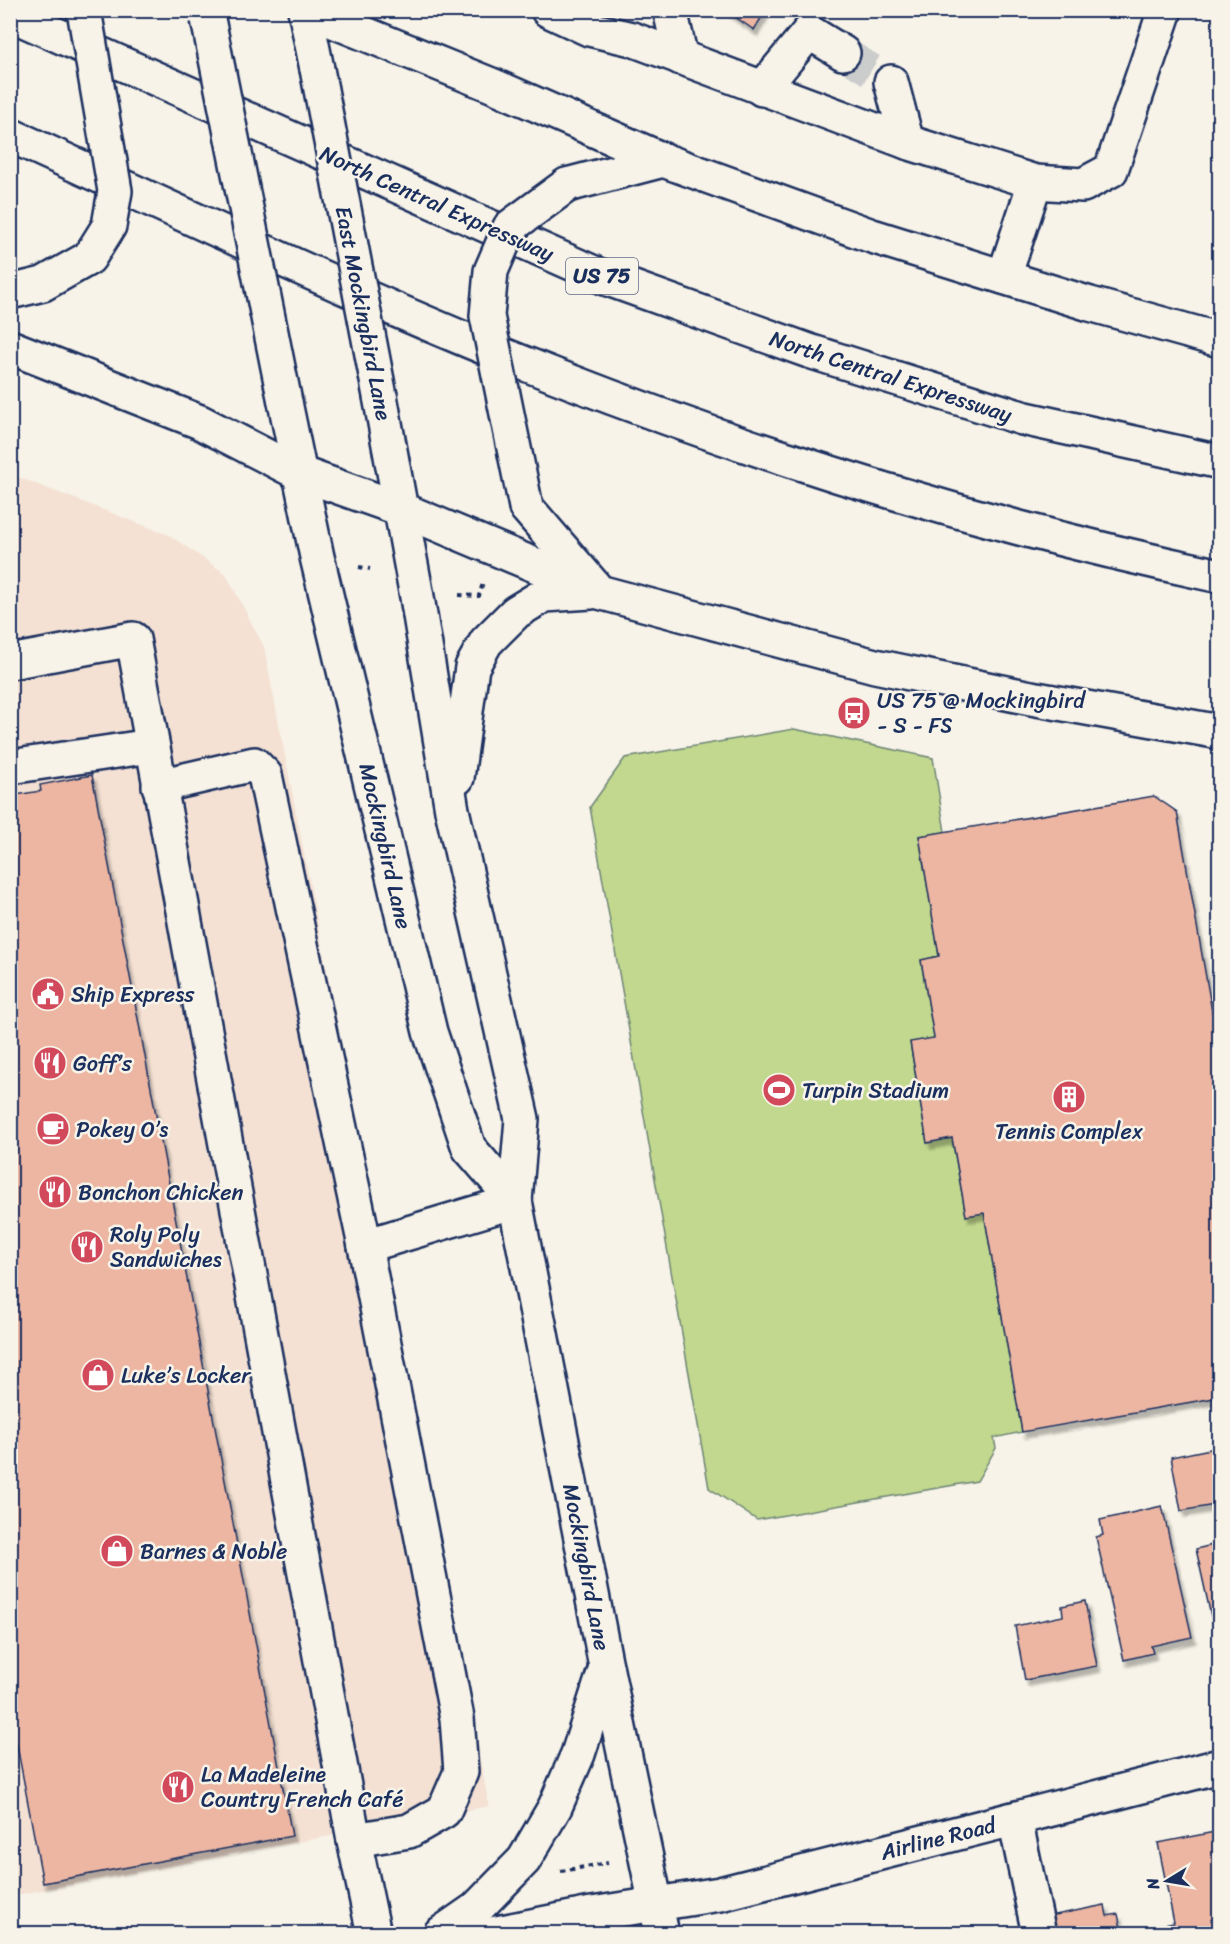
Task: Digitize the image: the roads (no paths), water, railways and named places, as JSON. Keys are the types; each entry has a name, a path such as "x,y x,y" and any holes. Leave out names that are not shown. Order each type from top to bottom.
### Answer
{"main road":[{"path":"10,292 43,284 88,258 109,226 115,191 84,10"},
{"path":"306,10 494,86 663,160 872,236 1090,304 1220,340"},
{"name":"East Mockingbird Lane","path":"306,10 401,509"},
{"path":"548,10 589,29 632,39 907,142 1035,182 1083,185 1111,170 1165,10"},
{"path":"670,10 681,58"},
{"name":"North Central Expressway","path":"10,14 603,277 809,351 1022,418 1220,462"},
{"path":"207,15 299,473"},
{"path":"762,89 815,24 843,53"},
{"path":"891,82 907,142"},
{"path":"10,135 394,308 554,375 636,406 768,453 934,504 1047,535 1220,576"},
{"path":"599,592 526,507 487,316 491,271 510,226 567,185 663,160"},
{"path":"1004,277 1035,182"},
{"path":"10,347 200,422 299,473 401,509 599,592 875,666 1031,698 1220,732"},
{"name":"Mockingbird Lane","path":"299,473 430,1032 470,1148 514,1201"},
{"name":"Mockingbird Lane","path":"401,509 453,810 522,1119 514,1201 658,1919"},
{"path":"453,810 472,667 486,642 516,612 544,595 599,592"},
{"path":"10,662 133,639 354,1840 374,1934"},
{"path":"10,767 151,746"},
{"path":"159,786 254,764 265,775 365,1246 457,1718 462,1772 444,1811 409,1832 354,1840"},
{"path":"365,1246 514,1201"},
{"path":"440,1934 476,1909 524,1860 555,1807 573,1765 606,1666"},
{"name":"Airline Road","path":"492,1934 658,1919 720,1894 1220,1766"},
{"path":"1015,1819 1039,1934"}],"tunnel":[{"path":"843,53 891,82"}],"place":[{"name":"US 75 @ Mockingbird - S - FS","path":"854,713"},
{"name":"Ship Express","path":"48,994"},
{"name":"Goff’s","path":"50,1063"},
{"name":"Turpin Stadium","path":"779,1090"},
{"name":"Tennis Complex","path":"1069,1097"},
{"name":"Pokey O’s","path":"53,1129"},
{"name":"Bonchon Chicken","path":"55,1192"},
{"name":"Roly Poly Sandwiches","path":"87,1247"},
{"name":"Luke’s Locker","path":"98,1375"},
{"name":"Barnes & Noble","path":"117,1551"},
{"name":"La Madeleine Country French Café","path":"178,1787"}]}
